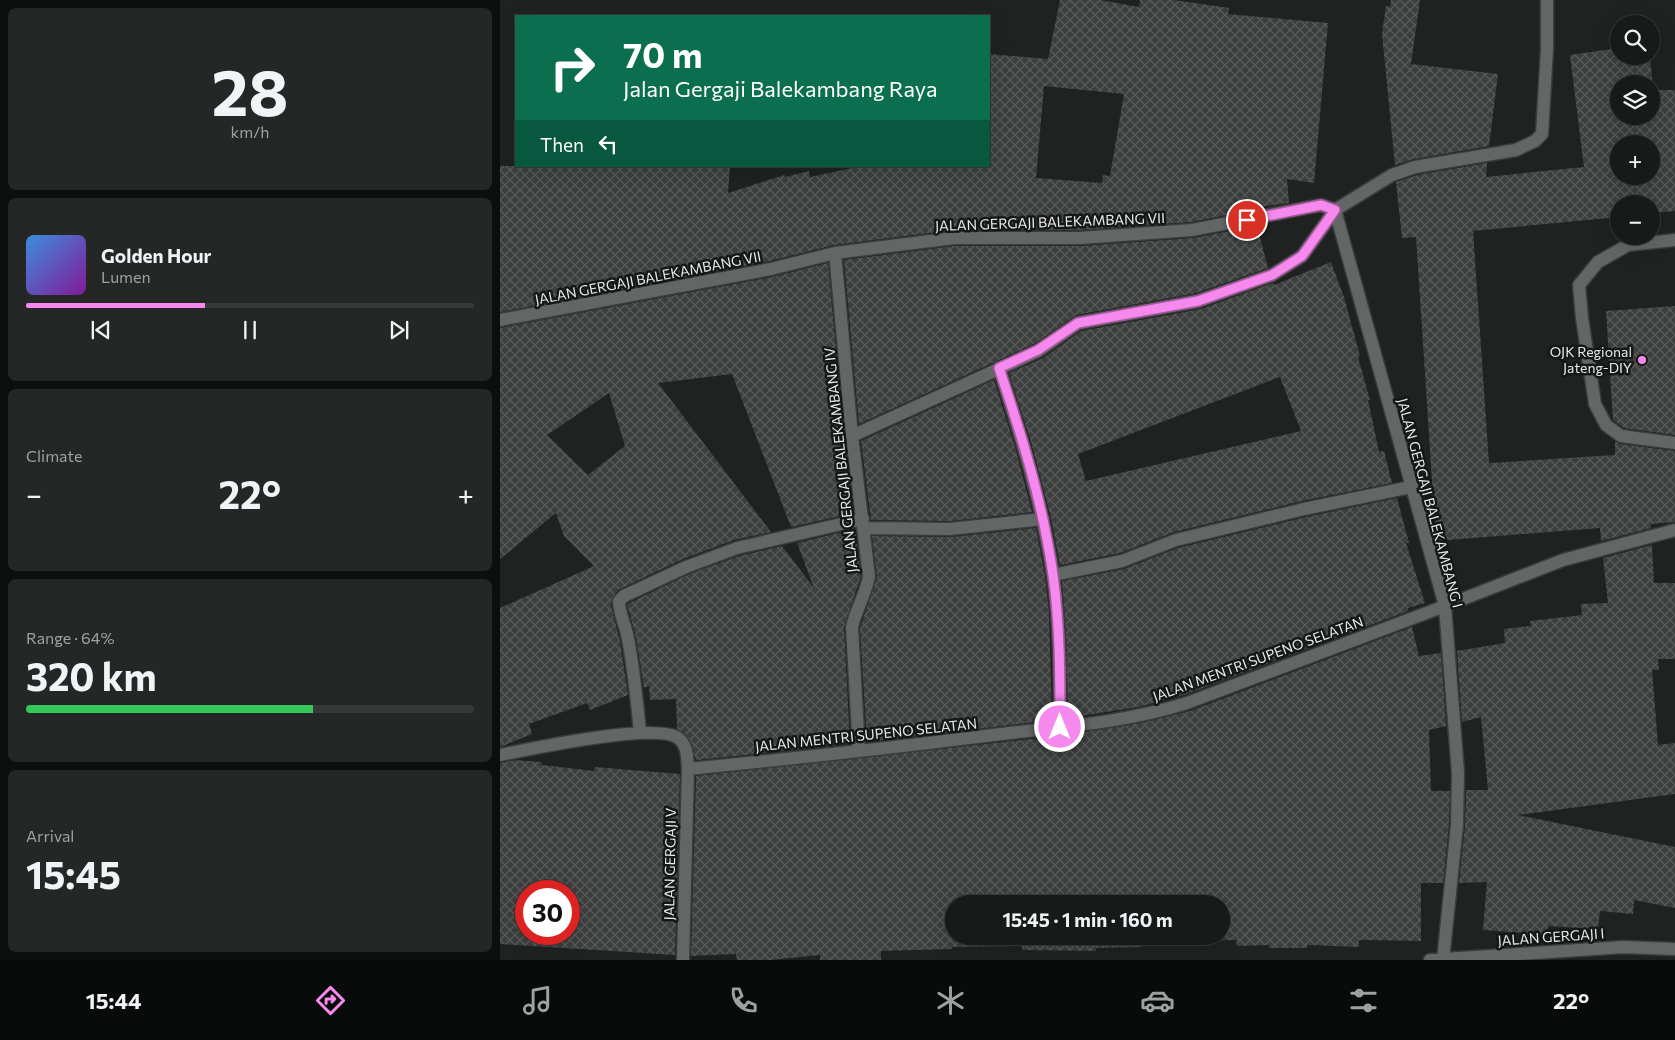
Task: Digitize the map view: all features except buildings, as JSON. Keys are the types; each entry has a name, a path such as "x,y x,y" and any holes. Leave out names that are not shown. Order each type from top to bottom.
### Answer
{"street":[{"path":"852,436 1038,350 1078,323 1198,301 1272,275 1302,256 1335,210 1392,175 1415,167 1516,150 1535,142 1542,134 1548,49 1547,0"},
{"name":"JALAN GERGAJI BALEKAMBANG VII","path":"500,320 771,269 835,253 954,238 1080,238 1192,230 1321,205 1335,210"},
{"name":"JALAN GERGAJI BALEKAMBANG I","path":"1335,210 1445,606 1458,782 1457,825 1443,960"},
{"path":"1675,240 1628,245 1598,262 1579,285 1595,404 1606,425 1621,436 1675,443"},
{"name":"JALAN GERGAJI BALEKAMBANG IV","path":"835,253 852,436 869,576 867,590 856,612 852,627 859,752"},
{"path":"999,368 1032,474 1043,519 1053,575 1058,629 1060,727"},
{"path":"1053,575 1122,561 1176,540 1304,509 1411,487"},
{"path":"640,732 636,680 627,633 618,601 624,596 686,567 737,548 864,524 950,529 1043,519"},
{"name":"JALAN MENTRI SUPENO SELATAN","path":"688,770 859,752 1137,717 1187,703 1564,560 1675,530"},
{"name":"JALAN GERGAJI V","path":"500,755 545,746 640,732 666,733 676,736 683,742 688,770 684,960"},
{"name":"JALAN GERGAJI I","path":"1430,960 1623,947 1675,949"}],"place":[{"name":"OJK Regional Jateng-DIY","path":"1642,360"}],"route":[{"path":"1060,727 1060,661 1053,575 1034,482 999,368 1049,344 1065,331 1086,320 1158,310 1198,301 1272,275 1302,256 1335,210 1321,205 1247,220"}]}
